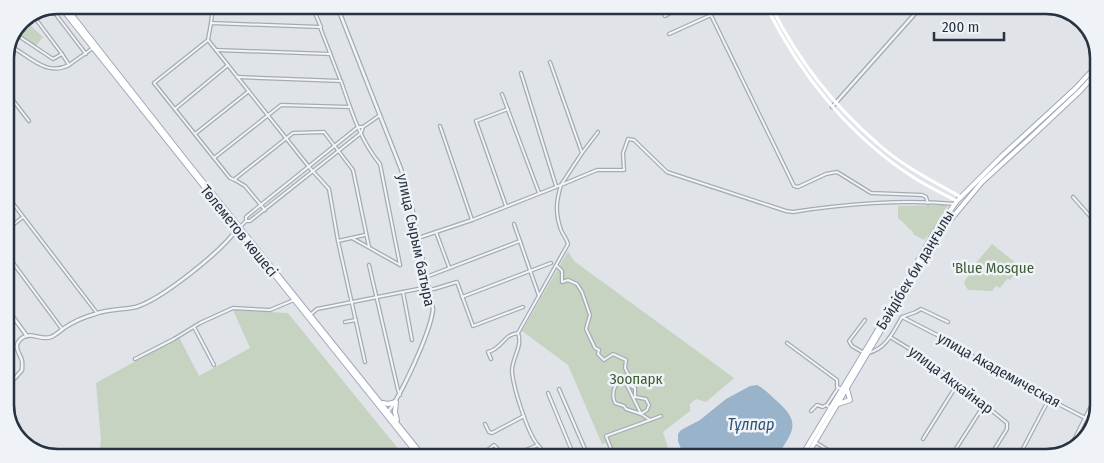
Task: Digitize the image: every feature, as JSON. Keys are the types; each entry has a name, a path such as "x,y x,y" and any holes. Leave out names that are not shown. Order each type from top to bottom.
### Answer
{"main road":[{"name":"Төлеметов көшесі","path":"67,14 238,228"},
{"path":"770,14 783,40 811,80 865,139 916,179 956,203"},
{"path":"775,14 804,62 834,105 878,144 924,176 961,197"},
{"name":"Төлеметов көшесі","path":"72,16 93,48 310,315 387,413 398,423 418,449"},
{"name":"Бәйдібек би даңғылы","path":"810,449 840,389 866,353 937,236 982,182 1090,72"},
{"name":"Бәйдібек би даңғылы","path":"830,408 838,404 934,234 956,203 1002,156 1037,128 1090,78"},
{"name":"Төлеметов көшесі","path":"267,264 414,449"},
{"path":"838,404 850,400 847,389"},
{"path":"380,402 388,404 396,402 395,412 398,423"},
{"name":"Бәйдібек би даңғылы","path":"807,449 813,441"}],"street":[{"path":"56,14 86,54"},
{"path":"212,14 208,40 154,83 230,178 244,186 264,210"},
{"path":"315,14 358,127 370,151 380,164 400,265 352,238"},
{"name":"улица Сырым батыра","path":"340,14 401,169 411,203 433,309 431,320 400,395 387,413"},
{"path":"834,105 915,14"},
{"path":"669,34 711,15 794,186 798,187 826,174 837,172 871,193 922,195 926,197 928,203"},
{"path":"36,20 69,65"},
{"path":"211,23 321,27"},
{"path":"19,37 53,59 62,54"},
{"path":"208,40 309,167 329,189 338,241 365,362"},
{"path":"15,48 45,68 53,70 69,65 93,48"},
{"path":"216,50 330,54"},
{"path":"550,62 582,153"},
{"path":"175,109 228,65"},
{"path":"521,73 556,186"},
{"path":"237,76 341,80"},
{"path":"195,134 249,92"},
{"path":"502,94 539,193"},
{"path":"14,102 29,121"},
{"path":"214,158 282,104 350,106"},
{"path":"506,206 476,121 508,109"},
{"path":"14,378 22,370 22,359 18,354 18,343 27,336 52,337 75,322 97,313 135,307 153,299 219,250 246,221 250,221 314,172 361,133 363,127 380,114"},
{"path":"440,126 472,220"},
{"path":"246,221 246,217 358,127 363,127"},
{"path":"235,180 286,137 294,133 324,132 353,170 368,247"},
{"path":"542,449 538,445 524,416 514,385 512,368 520,345 518,333 568,244 557,217 557,200 561,185 598,132"},
{"path":"418,238 472,220 596,170 624,170 624,148 628,139 632,139 647,151 667,172 786,211 859,205 956,203"},
{"path":"1073,197 1090,216"},
{"path":"14,205 97,313"},
{"path":"14,224 23,217"},
{"path":"514,224 540,296"},
{"path":"436,232 449,268"},
{"path":"338,241 366,234"},
{"path":"426,277 520,241"},
{"path":"462,297 551,263"},
{"path":"14,264 62,329"},
{"path":"369,264 400,395"},
{"path":"557,266 562,271 562,282 568,280 577,284 582,292 590,315 586,329 595,348 598,350 598,354 604,360 613,354 626,360 625,368 630,378 629,384 634,388 635,397 646,399 648,405 647,410 641,414"},
{"path":"310,315 317,309 423,288 434,289 457,282 473,326 523,307"},
{"path":"403,292 412,340"},
{"path":"135,359 194,326 233,308 270,310 294,300"},
{"path":"864,320 849,341 852,346 866,353 879,350 890,337 902,317 921,309 948,322"},
{"name":"улица Академическая","path":"902,317 941,337 1012,380 1085,418"},
{"path":"14,318 27,336"},
{"path":"345,322 356,320"},
{"path":"194,326 214,364"},
{"path":"491,359 488,352 497,348 506,337 518,333"},
{"name":"улица Аккайнар","path":"890,337 958,383 1007,423 1008,426 994,449"},
{"path":"787,343 837,380 840,389"},
{"path":"630,378 623,376 641,414"},
{"path":"625,380 618,382 615,386 613,398 615,403 650,420"},
{"path":"923,440 958,383"},
{"path":"559,389 585,449"},
{"path":"548,393 571,449"},
{"path":"1023,449 1049,399"},
{"path":"811,411 816,405 830,408"},
{"path":"956,449 984,405"},
{"path":"1075,438 1090,409"},
{"path":"485,424 489,432 492,433 524,416"},
{"path":"611,449 606,436 661,416"},
{"path":"813,441 826,449"},
{"path":"528,449 538,445"}],"green space":[{"path":"30,25 43,37 35,47 21,35"},
{"path":"946,205 949,210 924,240 913,234 898,218 898,206"},
{"name":"'Blue Mosque","path":"992,244 1021,267 1000,288 996,286 992,291 968,290 964,283 975,264"},
{"name":"Зоопарк","path":"568,251 574,261 734,378 706,402 696,399 690,404 690,411 663,432 668,449 608,449 606,443 602,444 568,365 522,331"},
{"path":"233,310 288,313 398,449 100,449 101,440 96,383 179,337 199,376 250,348"}],"water":[{"name":"Тұлпар","path":"757,385 763,388 786,410 790,417 792,429 782,449 681,449 678,434 681,430 700,420 726,399 750,386"}]}
